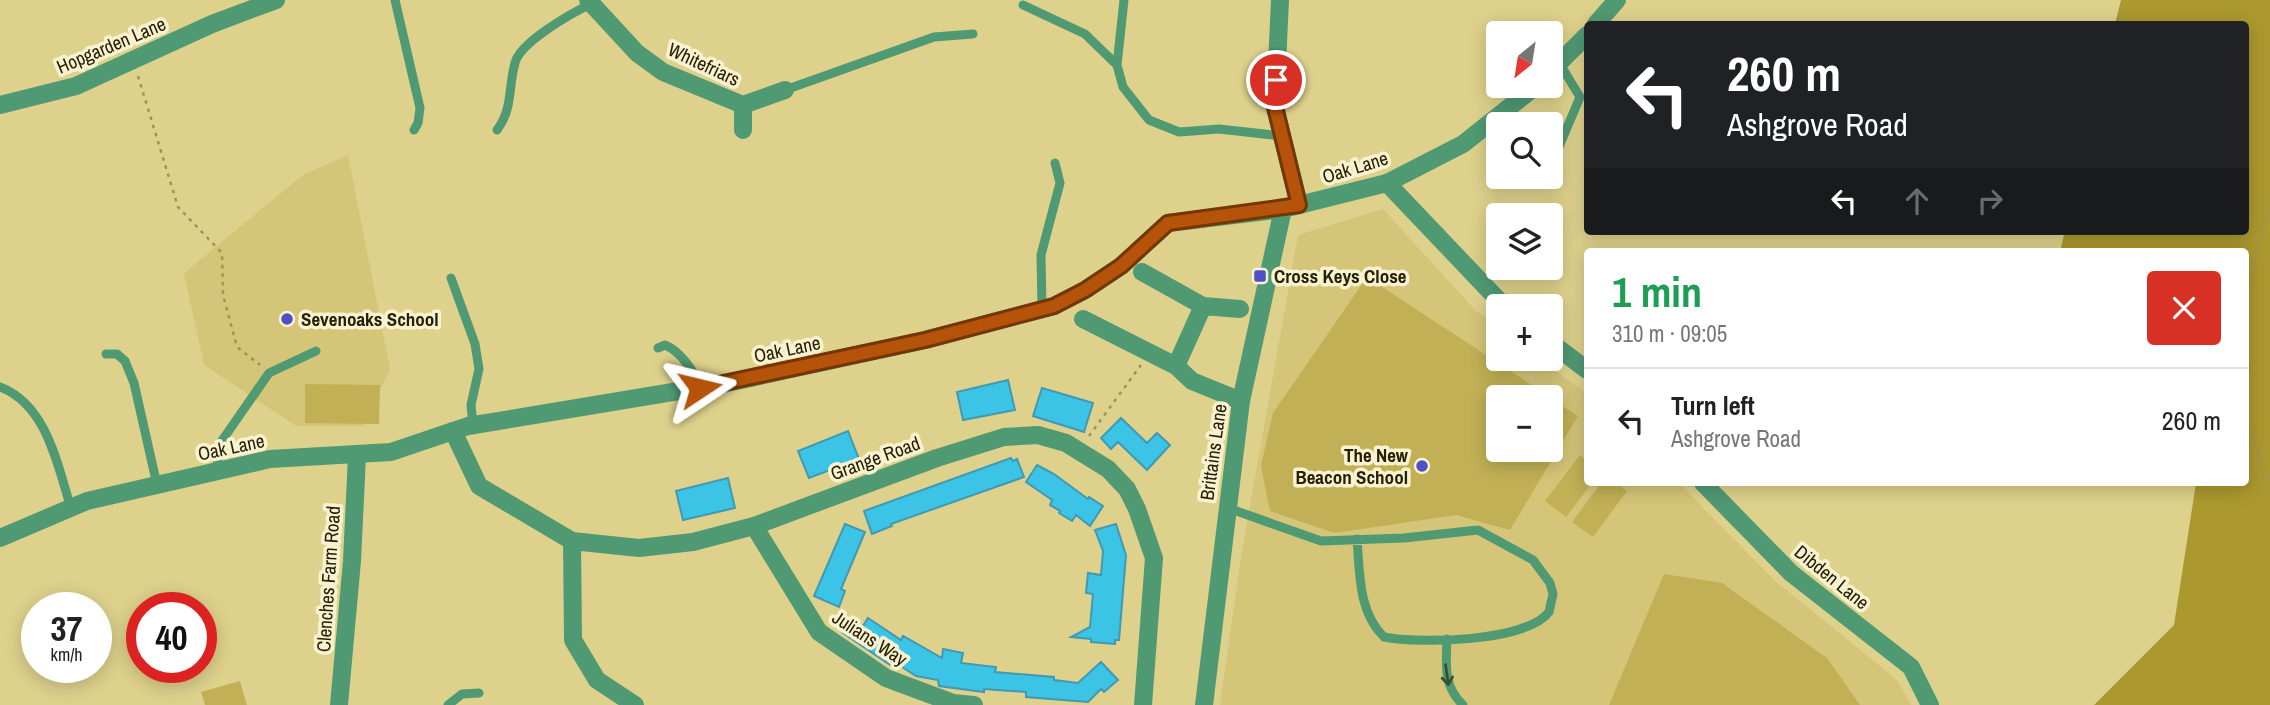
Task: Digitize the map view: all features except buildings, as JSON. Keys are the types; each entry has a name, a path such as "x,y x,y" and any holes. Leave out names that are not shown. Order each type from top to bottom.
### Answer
{"street":[{"name":"Hopgarden Lane","path":"0,105 76,86 212,24 276,0"},
{"path":"1280,0 1275,107 1282,136 1291,207"},
{"path":"1599,21 1617,0"},
{"name":"Whitefriars","path":"589,2 637,53 663,72 743,105 785,90"},
{"path":"1563,60 1584,38"},
{"name":"Oak Lane","path":"0,538 88,501 270,459 391,452 473,425 700,388 925,340 1054,306 1121,266 1168,223 1291,207 1387,183 1463,144 1521,98"},
{"name":"Whitefriars","path":"743,105 743,130"},
{"path":"1387,183 1493,294"},
{"name":"Brittains Lane","path":"1204,705 1241,401 1291,207"},
{"path":"1142,272 1203,306 1240,309"},
{"path":"1176,366 1203,306"},
{"path":"1083,319 1176,366 1179,372 1192,381 1241,401"},
{"path":"1563,352 1584,368"},
{"name":"Grange Road","path":"453,431 479,486 572,541 639,548 693,542 754,526 937,458 1004,437 1038,435 1079,450 1108,469 1127,489 1138,509 1154,558 1143,705"},
{"name":"Clenches Farm Road","path":"339,705 352,561 357,456"},
{"name":"Dibden Lane","path":"1706,486 1791,573 1911,667 1930,705"},
{"name":"Julians Way","path":"754,526 819,632 886,678 952,704 974,705"},
{"path":"572,541 573,640 597,680 635,705"}],"lane":[{"path":"395,0 419,108 418,122 414,130"},
{"path":"1125,0 1117,65 1123,87 1149,120 1179,132 1219,129 1282,136"},
{"path":"497,131 509,107 515,60 518,55 589,2"},
{"path":"1023,5 1085,34 1117,65"},
{"path":"785,90 934,37 973,34"},
{"path":"1563,77 1580,97 1563,137"},
{"path":"1042,309 1041,255 1060,183 1055,163"},
{"path":"451,278 475,344 479,369 471,405 473,425"},
{"path":"658,348 666,345 673,349 695,376 700,388"},
{"path":"216,471 221,442 269,373 316,351"},
{"path":"106,354 117,354 125,360 130,371 157,485"},
{"path":"0,387 13,392 27,403 38,419 53,453 71,508"},
{"path":"1226,508 1321,541 1478,530 1533,560 1550,583 1553,594 1549,612 1532,626 1481,636 1407,642 1384,637 1375,629 1361,590 1357,539"},
{"path":"1447,639 1445,676 1455,698 1463,705"},
{"path":"448,705 462,694 479,693"}],"path":[{"path":"133,60 178,207 222,253 223,295 237,347 269,373"},
{"path":"2249,280 2270,204"},
{"path":"1079,450 1148,354"},
{"path":"2249,431 2270,486"}],"shaded area":[{"path":"2121,0 2270,0 2270,705 2094,705 2174,625 2196,486 2249,486 2249,248 2061,248 2064,235 2249,235 2249,21 2116,21"},
{"name":"Sevenoaks School","path":"348,155 390,369 364,426 296,426 204,365 184,273 303,175"},
{"name":"The New Beacon School","path":"1383,209 1475,310 1486,318 1486,371 1556,371 1584,392 1584,486 1682,486 1773,579 1897,680 1911,705 1220,705 1242,551 1298,235"},
{"path":"1367,277 1486,355 1486,371 1510,371 1532,385 1486,385 1486,462 1551,462 1510,530 1456,515 1334,533 1270,511 1261,466 1273,413"},
{"path":"305,384 380,385 379,424 305,423"},
{"path":"1563,406 1578,416 1563,441"},
{"path":"1580,455 1584,458 1584,486 1590,486 1566,517 1545,501"},
{"path":"1599,486 1621,486 1627,491 1593,537 1572,522"},
{"path":"1664,574 1722,583 1827,658 1860,705 1609,705"},
{"path":"240,681 247,705 205,705 201,692"}],"place":[{"name":"Cross Keys Close","path":"1260,276"},
{"name":"Sevenoaks School","path":"287,319"},
{"name":"The New Beacon School","path":"1422,466"}],"route":[{"path":"700,388 925,340 1054,306 1085,290 1121,266 1168,223 1299,205 1275,107 1276,80"}]}
